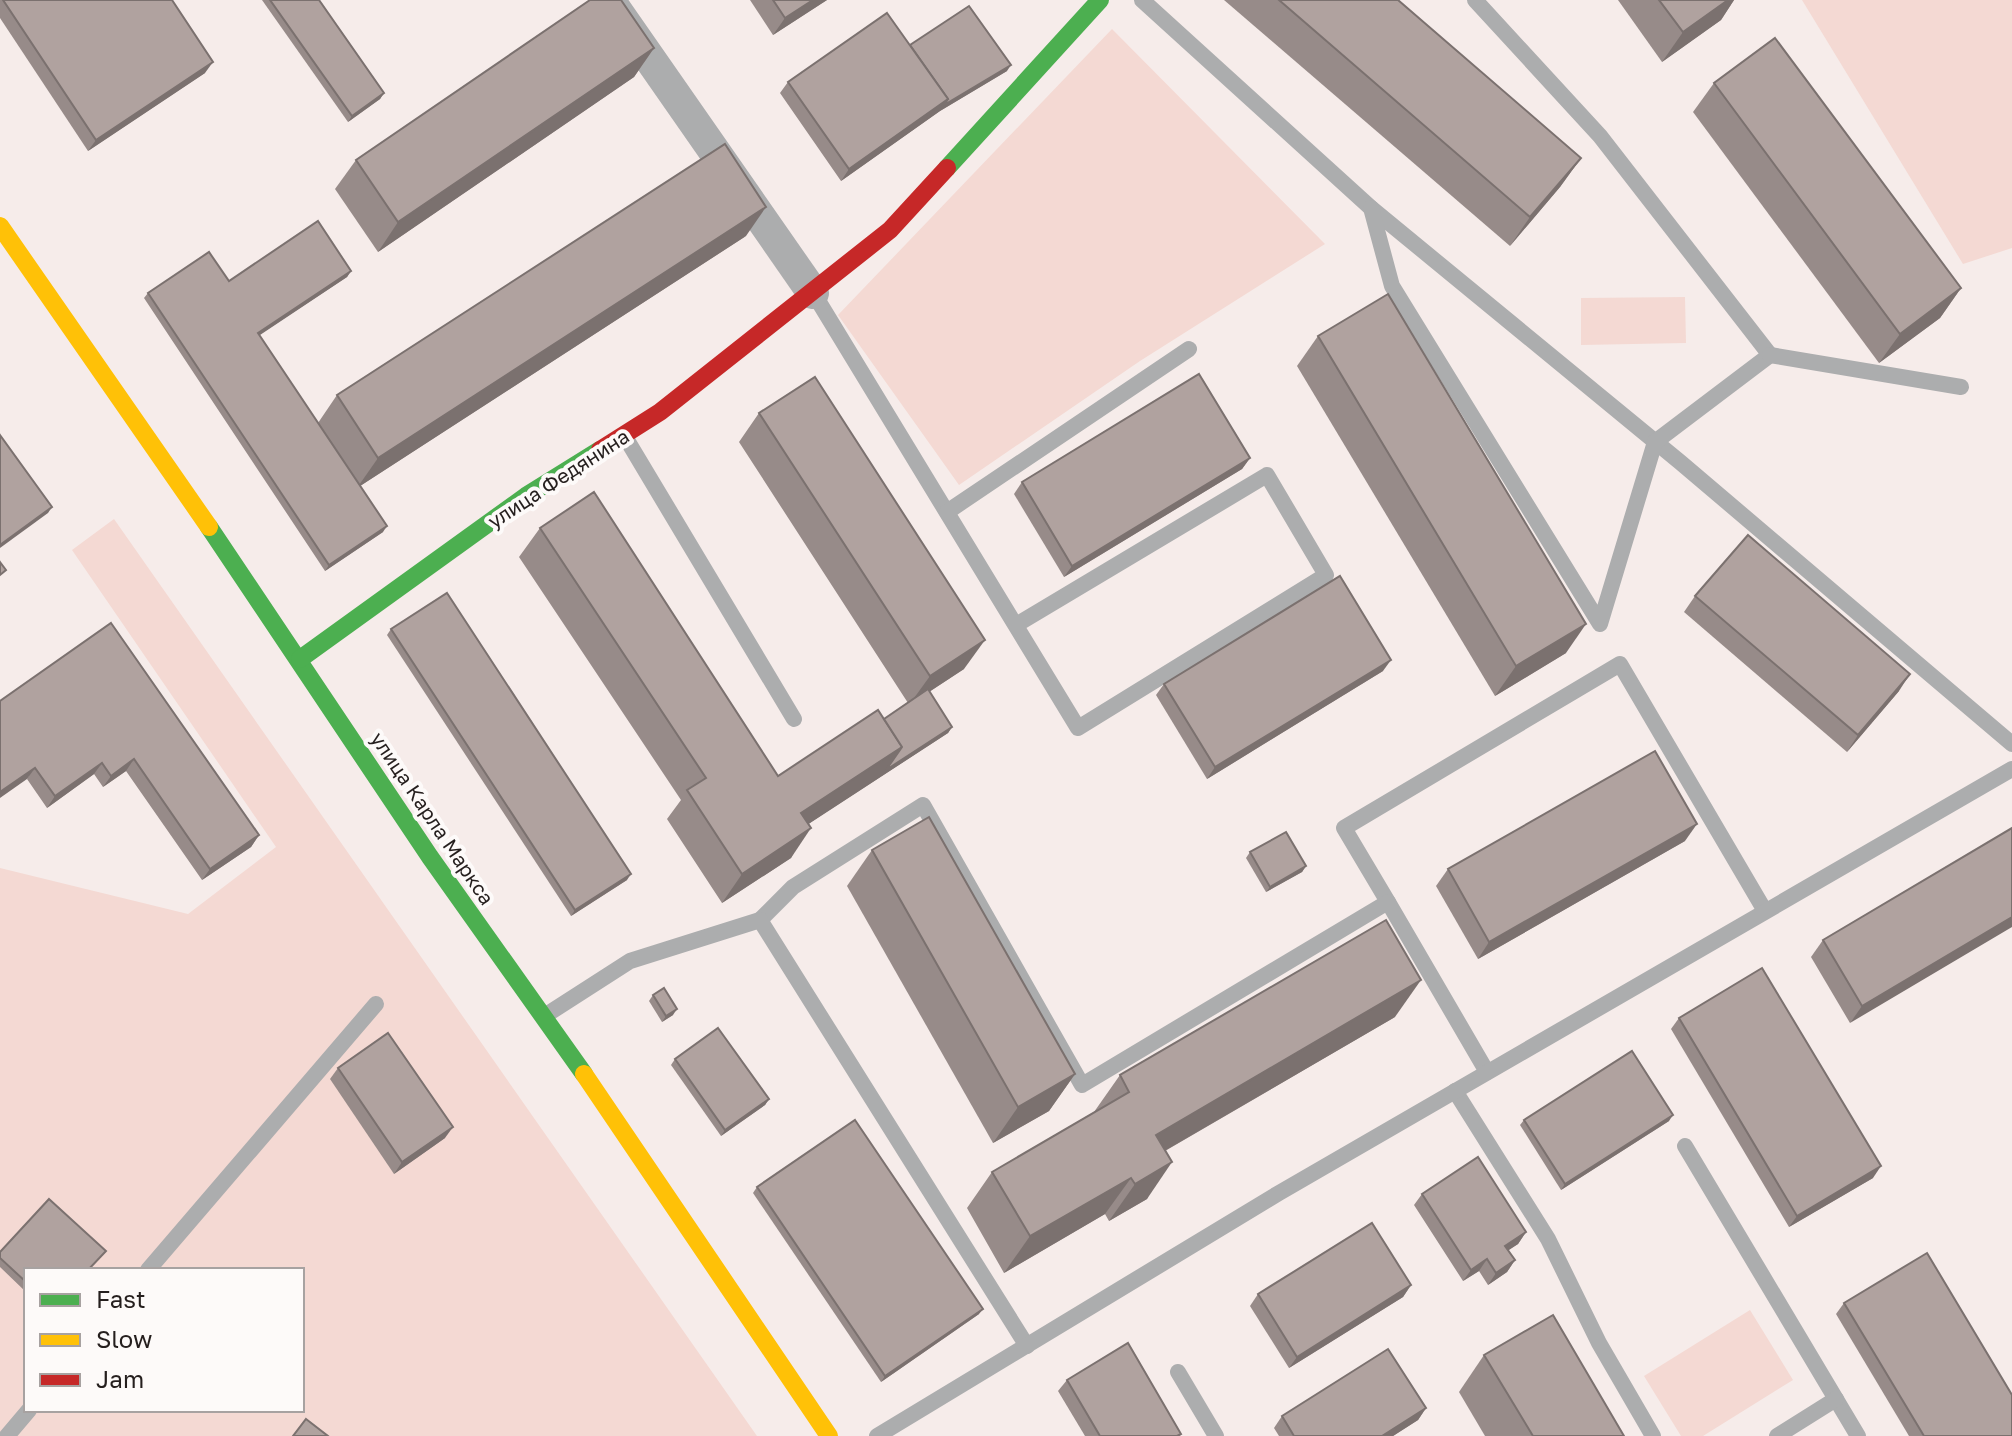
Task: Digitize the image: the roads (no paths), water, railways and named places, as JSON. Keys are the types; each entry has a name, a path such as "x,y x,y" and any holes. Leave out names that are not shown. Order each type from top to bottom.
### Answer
{"main road":[{"name":"улица Федянина","path":"300,659 526,496 660,412 890,230 1100,0"},
{"name":"улица Карла Маркса","path":"0,226 300,659 430,857 545,1016 829,1436"}],"street":[{"path":"609,0 813,293"}],"lane":[{"path":"1142,0 1371,208 1655,442 2012,744"},
{"path":"1475,0 1600,136 1770,355 1961,387"},
{"path":"1371,208 1392,286 1600,624 1655,442 1770,355"},
{"path":"813,293 1078,728 1326,575 1267,475 1016,625"},
{"path":"947,512 1189,349"},
{"path":"624,434 794,719"},
{"path":"1487,1072 1344,828 1620,664 1765,911"},
{"path":"877,1436 1487,1072 2012,769"},
{"path":"545,1016 630,961 760,920 793,887 923,805 1082,1085 1388,902"},
{"path":"760,920 1027,1346"},
{"path":"150,1268 376,1004"},
{"path":"1455,1091 1548,1239 1599,1343 1653,1436"},
{"path":"1685,1146 1858,1436"},
{"path":"1178,1372 1216,1436"},
{"path":"1777,1436 1836,1399"},
{"path":"7,1436 25,1422"}]}
